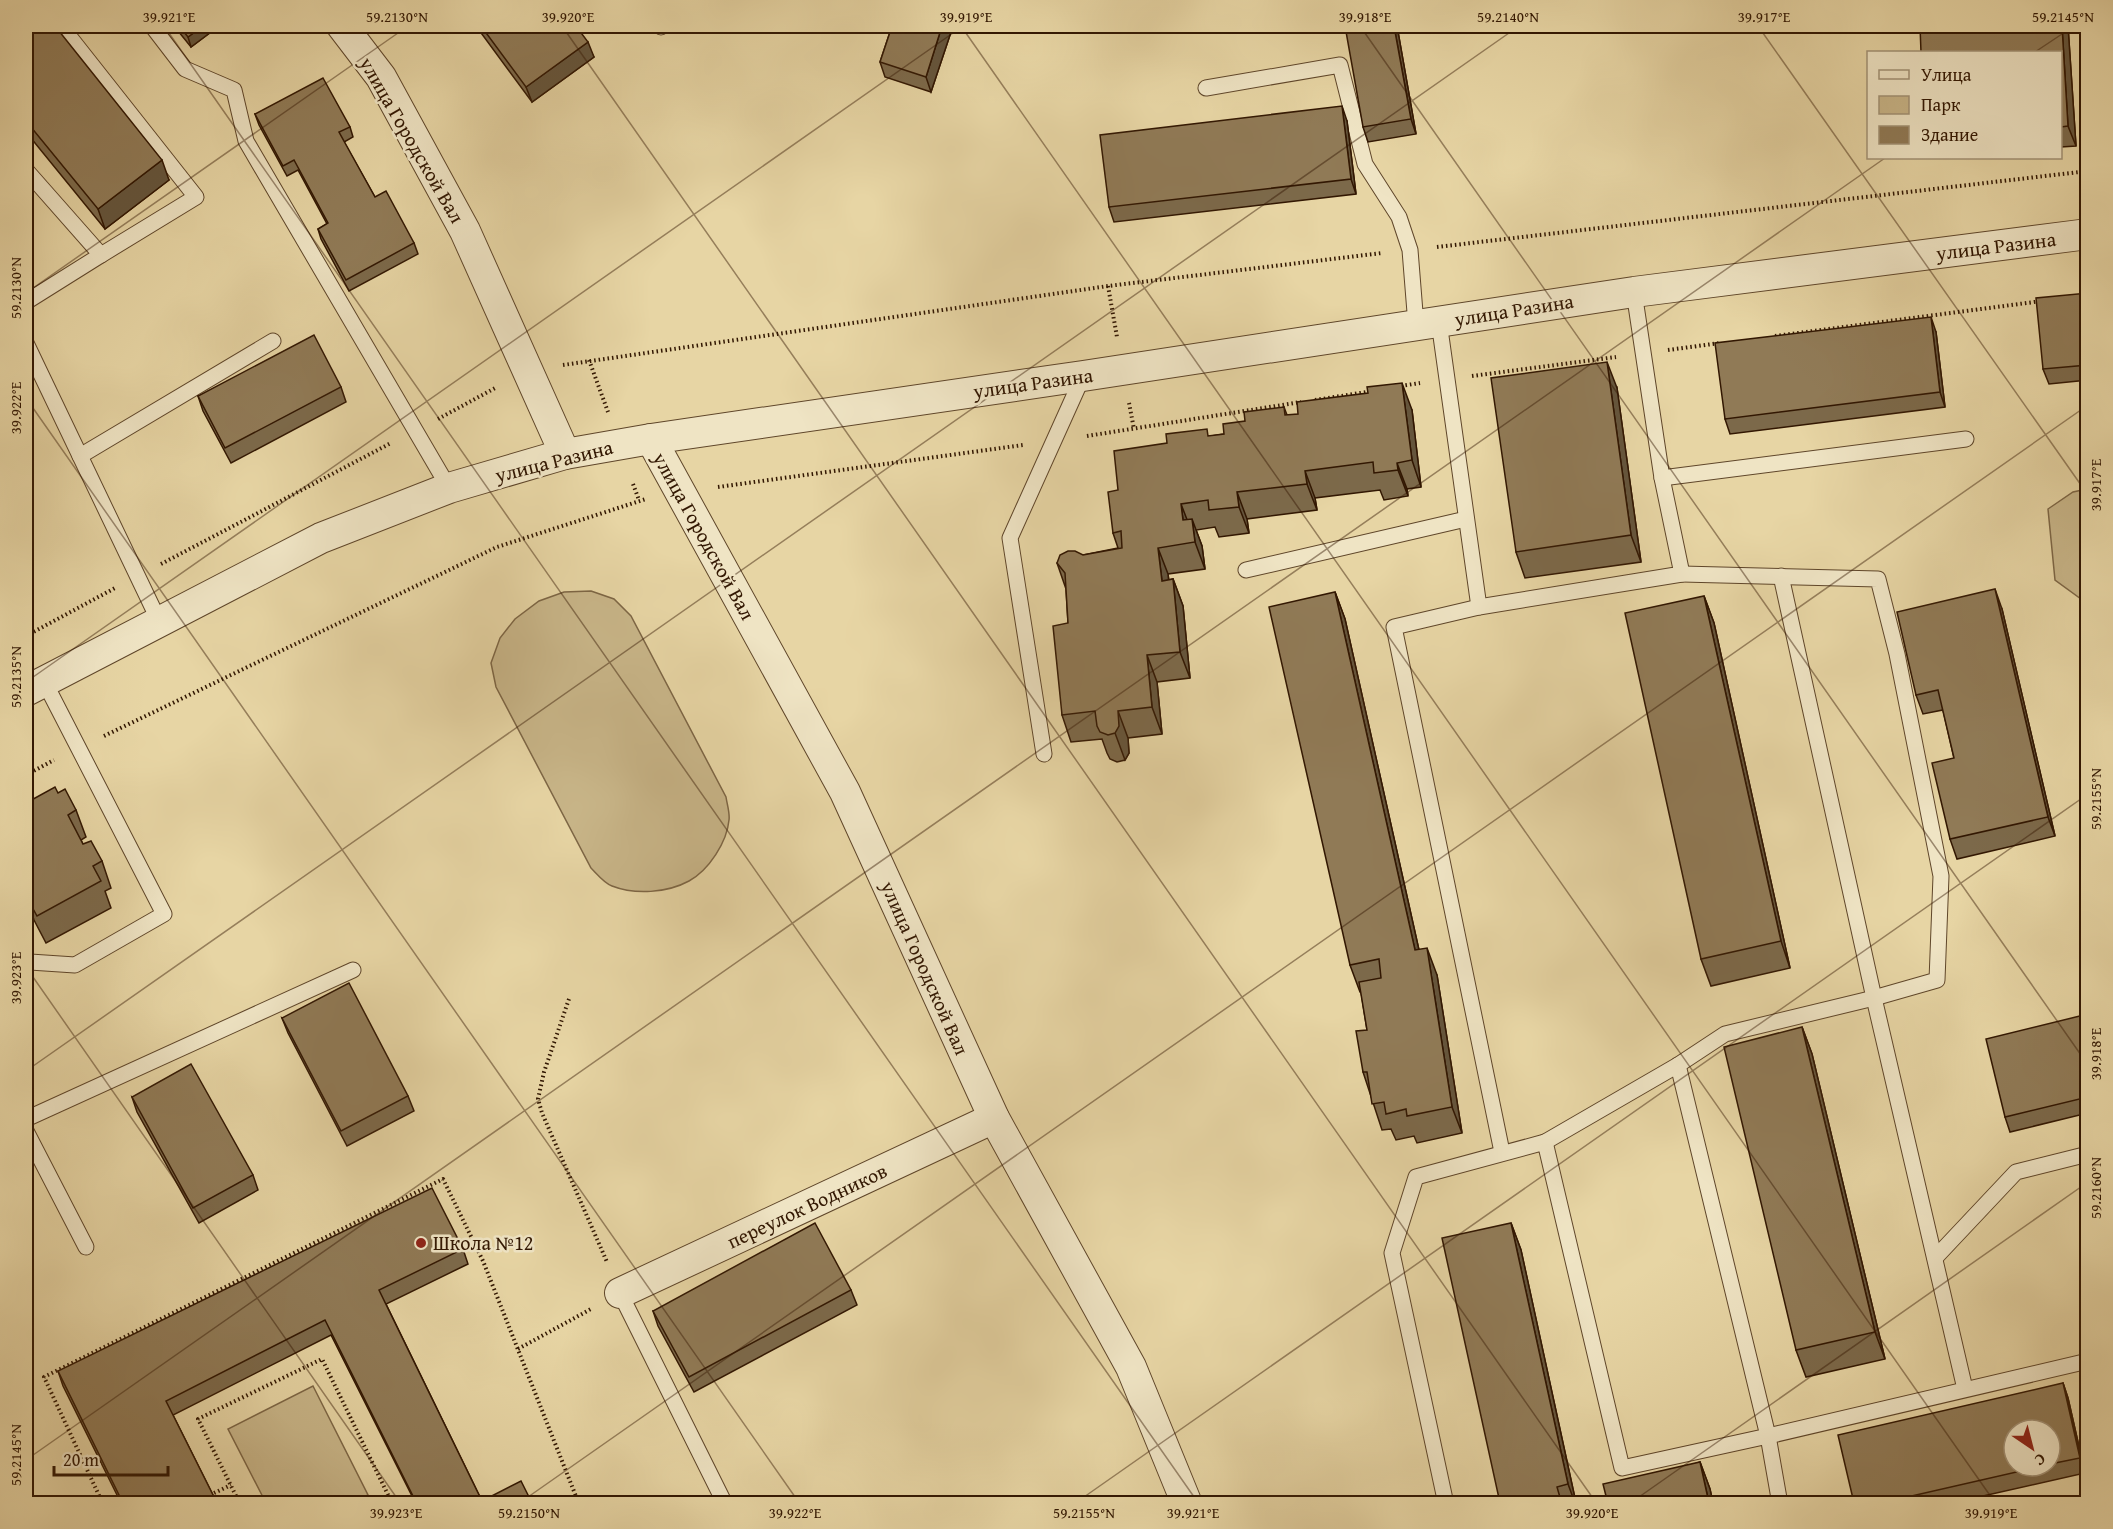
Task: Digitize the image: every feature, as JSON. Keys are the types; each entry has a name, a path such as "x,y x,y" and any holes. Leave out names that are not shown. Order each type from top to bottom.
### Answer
{"street":[{"name":"улица Городской Вал","path":"342,26 381,77 465,231 565,454"},
{"name":"улица Разина","path":"35,686 321,538 449,488 565,454 651,439 1634,292 2088,234"},
{"name":"улица Городской Вал","path":"651,439 845,792 994,1118 1131,1367 1187,1503"},
{"name":"переулок Водников","path":"620,1293 994,1118"}],"lane":[{"path":"26,302 196,196 61,26"},
{"path":"152,26 185,69 234,90 246,141 449,488"},
{"path":"2087,26 2088,36"},
{"path":"1206,88 1340,65 1365,164 1399,217 1410,250 1466,519 1479,608"},
{"path":"26,170 101,255"},
{"path":"1634,292 1662,478 1682,574"},
{"path":"80,456 273,341"},
{"path":"26,344 31,367 80,456 159,621"},
{"path":"1044,753 1010,538 1083,376"},
{"path":"1662,478 1966,439"},
{"path":"1246,570 1466,519"},
{"path":"1446,1503 1392,1253 1416,1177 1545,1142 1678,1065 1725,1034 1874,998 1937,980 1941,876 1897,654 1878,579 1682,574 1479,608 1394,627 1502,1152"},
{"path":"1781,576 1874,998 1965,1389"},
{"path":"26,964 30,962 75,965 164,914 35,686"},
{"path":"26,1119 353,970"},
{"path":"1678,1065 1768,1436 1780,1503"},
{"path":"26,1131 86,1248"},
{"path":"1545,1142 1622,1468 2088,1361"},
{"path":"1935,1258 2016,1173 2088,1154"},
{"path":"620,1293 725,1503"}],"path":[{"path":"26,636 528,371 590,360 1108,286 2088,171"},
{"path":"518,1349 620,1293 542,1113 538,1098 544,1072 569,999"},
{"path":"103,1503 44,1377 443,1179 483,1261 579,1503"},
{"path":"240,1503 198,1419 322,1359 392,1503 390,1503"},
{"path":"202,1499 231,1485"}],"green space":[{"path":"2087,489 2087,598 2081,599 2055,580 2048,509 2073,492"},
{"path":"591,591 614,599 631,616 726,797 729,814 728,828 716,855 696,876 671,888 641,892 621,889 606,883 591,868 496,687 491,663 500,638 515,619 539,601 564,592"},
{"path":"313,1386 368,1495 350,1503 266,1503 228,1429"}],"building":[{"path":"26,26 55,26 162,160 98,209 26,121"},
{"path":"179,26 203,26 188,37"},
{"path":"481,26 576,26 588,42 526,87"},
{"path":"892,26 942,26 926,77 880,62"},
{"path":"1345,26 1394,26 1411,119 1363,127"},
{"path":"1920,26 2062,26 2068,126 2062,127 2062,51 1921,51"},
{"path":"323,78 350,127 339,132 375,197 386,191 414,243 346,280 318,229 328,223 294,160 283,166 255,114"},
{"path":"1342,106 1351,179 1109,207 1100,135"},
{"path":"2088,293 2088,365 2043,369 2036,298"},
{"path":"1931,317 1940,392 1725,419 1715,343"},
{"path":"314,335 341,387 225,448 198,396"},
{"path":"1607,362 1631,535 1516,552 1491,378"},
{"path":"1402,383 1412,460 1397,463 1398,470 1374,473 1373,462 1305,471 1307,484 1237,492 1239,507 1209,510 1208,500 1181,504 1183,520 1192,519 1195,542 1158,548 1162,581 1173,579 1180,652 1147,655 1152,707 1118,711 1119,726 1115,733 1108,735 1100,732 1095,711 1062,715 1053,626 1068,623 1065,573 1057,563 1060,555 1068,551 1075,551 1083,555 1122,548 1121,531 1113,533 1108,492 1118,490 1114,451 1167,443 1166,434 1207,429 1208,436 1224,434 1223,424 1245,421 1244,412 1284,407 1285,415 1298,414 1297,402 1368,393 1367,387"},
{"path":"1995,589 2048,817 1950,839 1932,763 1954,758 1938,690 1916,695 1897,612"},
{"path":"1335,592 1415,950 1427,948 1452,1107 1407,1116 1406,1109 1386,1114 1384,1102 1372,1104 1367,1072 1363,1072 1356,1031 1367,1030 1359,982 1381,978 1379,959 1350,965 1269,607"},
{"path":"1704,596 1781,941 1701,959 1625,613"},
{"path":"55,787 58,793 65,789 76,810 68,815 83,844 91,841 102,861 93,866 101,881 37,916 26,896 26,892 32,889 26,878 26,803"},
{"path":"349,983 408,1096 341,1131 282,1018"},
{"path":"2088,1014 2088,1097 2005,1117 1986,1039"},
{"path":"1802,1027 1875,1332 1796,1350 1724,1047"},
{"path":"191,1064 253,1175 193,1208 132,1097"},
{"path":"432,1188 463,1249 379,1290 482,1501 521,1481 532,1503 413,1503 416,1502 325,1320 166,1401 217,1503 123,1503 58,1371"},
{"path":"815,1223 851,1290 689,1377 653,1311"},
{"path":"1511,1223 1568,1484 1557,1487 1561,1501 1576,1498 1576,1502 1606,1496 1603,1484 1700,1462 1709,1503 1500,1503 1442,1238"},
{"path":"2063,1383 2080,1458 2062,1462 2062,1418 2002,1418 2002,1475 1881,1503 1854,1503 1838,1435"}],"place":[{"name":"Школа №12","path":"421,1243"}]}
